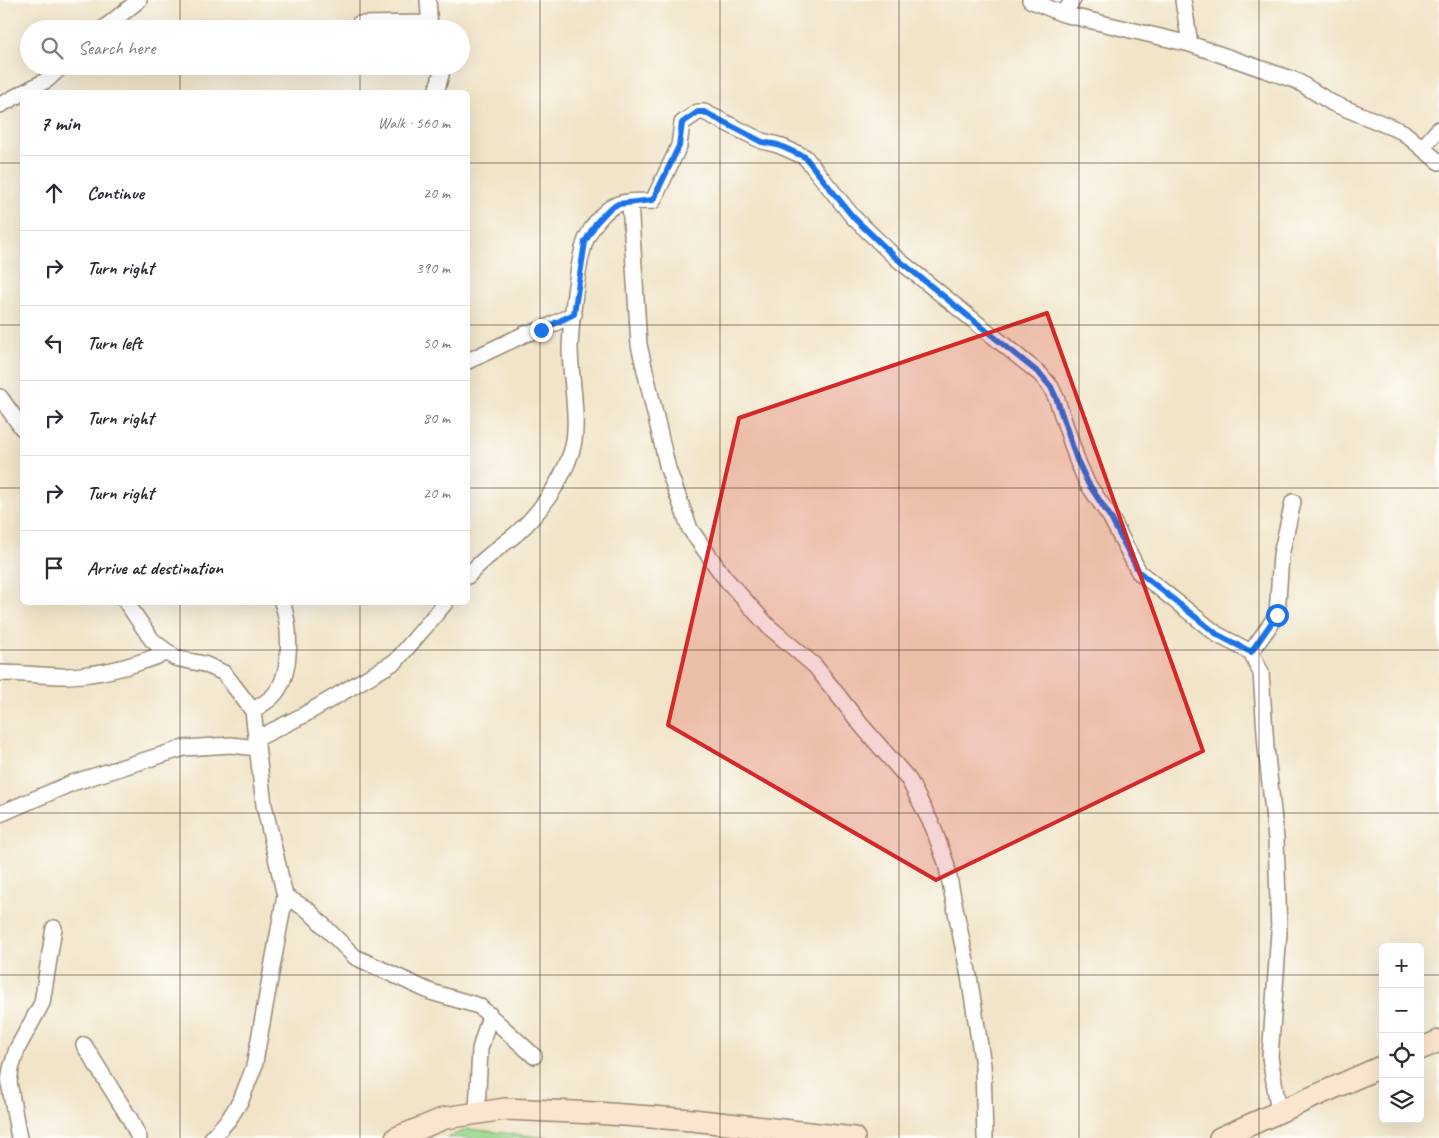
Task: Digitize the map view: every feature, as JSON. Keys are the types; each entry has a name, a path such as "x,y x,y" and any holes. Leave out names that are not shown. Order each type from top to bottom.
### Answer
{"main road":[{"path":"1424,1047 1439,1041"},
{"path":"1220,1138 1379,1068"},
{"path":"396,1138 445,1118 504,1109 596,1112 854,1138"}],"street":[{"path":"114,20 139,0"},
{"path":"428,0 430,20"},
{"path":"1030,0 1063,14 1190,44 1297,81 1332,103 1403,132 1439,162"},
{"path":"1063,14 1072,0"},
{"path":"1183,0 1190,44"},
{"path":"28,90 52,75"},
{"path":"437,90 441,75"},
{"path":"0,105 20,94"},
{"path":"470,574 479,563 517,533 542,504 558,481 572,452 575,436 570,348 585,242 596,223 609,209 618,204 653,200 679,146 682,123 698,112 704,112 762,142 778,145 805,157 853,217 895,257 1040,374 1051,387 1077,460 1088,483 1111,518 1139,572 1218,635 1251,652 1261,672 1266,747 1276,839 1279,932 1270,1056 1278,1112"},
{"path":"1422,148 1439,130"},
{"path":"630,203 639,345 668,469 690,529 724,577 768,626 814,666 862,726 909,780 936,836 946,863 969,976 983,1065 985,1138"},
{"path":"470,360 525,334 541,330 574,314"},
{"path":"0,397 20,425"},
{"path":"1251,652 1277,615 1281,555 1293,502"},
{"path":"128,605 152,640 175,658 204,664 224,673 253,711 272,847 285,896 254,1067 241,1100 229,1120 212,1138"},
{"path":"253,711 273,697 280,685 284,671 290,644 283,605"},
{"path":"0,814 72,783 184,748 256,743 396,661 443,605"},
{"path":"0,673 56,676 89,674 145,661 168,652"},
{"path":"285,896 308,910 355,957 431,992 468,1001 490,1015 534,1056"},
{"path":"19,1138 10,1090 11,1069 17,1049 42,1004 54,928"},
{"path":"477,1112 476,1094 480,1049 490,1015"},
{"path":"84,1045 130,1118 139,1138"}],"highlighted area":[{"path":"1047,313 1203,751 936,880 668,725 739,418"}],"green space":[{"path":"468,1129 550,1138 447,1138"}],"route":[{"path":"541,330 574,314 585,242 596,223 609,209 618,204 653,200 661,187 670,160 679,146 682,123 698,112 704,112 762,142 778,145 805,157 853,217 895,257 1040,374 1051,387 1057,400 1077,460 1088,483 1111,518 1139,572 1154,586 1218,635 1251,652 1277,615"}]}
